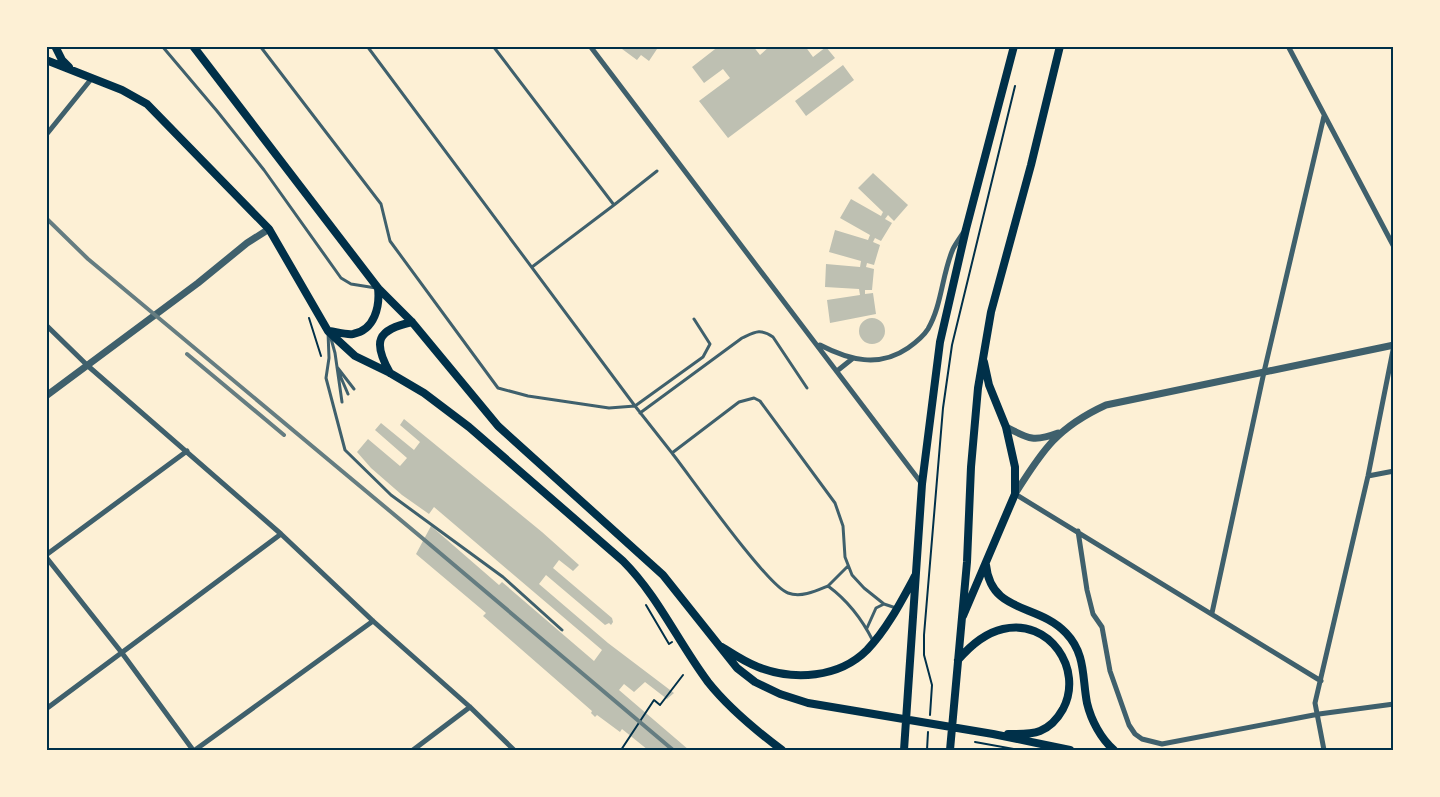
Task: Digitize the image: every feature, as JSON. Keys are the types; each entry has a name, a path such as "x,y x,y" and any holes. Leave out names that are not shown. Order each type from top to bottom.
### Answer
{"main road":[{"path":"55,46 62,60 74,72"},
{"path":"193,46 378,288 412,322 498,426 663,575 737,668 755,682 780,694 808,703 993,734 1070,750"},
{"path":"904,750 922,484 940,342 966,229 1014,46"},
{"path":"950,750 967,562 972,455 983,356 992,312 1060,46"},
{"path":"46,60 122,90 147,104 268,229 328,331 356,356 390,372 424,393 469,427 623,561 641,579 709,683 759,733 782,750"},
{"path":"328,331 353,334 371,324 380,301 378,288"},
{"path":"390,372 379,349 382,335 392,327 412,322"},
{"path":"960,623 1015,494 1015,467 1006,427 989,385 983,356"},
{"path":"986,564 987,579 997,595 1056,625 1076,646 1084,668 1087,703 1092,719 1114,750"},
{"path":"715,643 757,667 798,676 820,673 842,666 865,651 873,642 898,608 917,572"},
{"path":"957,661 967,649 990,634 1003,628 1017,627 1044,636 1057,648 1064,660 1069,671 1070,689 1059,716 1043,730 1030,734 993,734"}],"street":[{"path":"590,46 922,484"},
{"path":"1288,46 1394,248"},
{"path":"46,135 92,78"},
{"path":"1212,613 1264,372 1324,116"},
{"path":"46,396 268,229"},
{"path":"817,344 852,359 875,361 892,357 918,341 928,329 954,248 966,229"},
{"path":"46,325 88,366 281,534 514,750"},
{"path":"1321,681 1015,494 1042,454 1061,432 1082,416 1106,405 1393,345 1368,476 1321,681 1315,703 1319,714 1324,750"},
{"path":"837,371 852,359"},
{"path":"1006,427 1023,436 1040,440 1061,432"},
{"path":"187,451 46,556 194,750 373,621"},
{"path":"1368,476 1394,471"},
{"path":"1078,531 1093,614 1102,627 1110,671 1129,725 1135,734 1162,744 1319,714 1394,704"},
{"path":"46,709 281,534"},
{"path":"413,750 470,707"}],"lane":[{"path":"162,46 218,111 264,170 341,278 351,284 378,288"},
{"path":"260,46 381,204 390,241 498,388 528,396 609,408 635,406 703,357 710,344 694,319"},
{"path":"367,46 640,413 777,586 788,593 814,592 828,586 848,566"},
{"path":"493,46 614,205"},
{"path":"532,267 657,171"},
{"path":"328,331 335,353 342,402"},
{"path":"328,331 329,358 326,378 345,450 391,495 504,577 562,630"},
{"path":"640,413 742,338 754,332 764,331 772,337 807,388"},
{"path":"335,365 354,389"},
{"path":"335,365 348,394"},
{"path":"672,453 739,402 754,398 760,401 835,503 843,525 845,557 848,566 864,588 884,604 898,608"},
{"path":"828,586 855,613 873,642"},
{"path":"867,629 876,608 884,604"}],"path":[{"path":"932,686 924,655 924,634 943,408 956,325 1016,79"},
{"path":"645,604 669,644"},
{"path":"621,750 653,701 660,705 683,675"}],"building":[{"path":"618,46 659,46 649,61 641,55 637,60"},
{"path":"719,46 753,46 760,55 770,46 805,46 813,57 826,47 835,58 728,138 699,101 730,78 723,69 704,83 692,67"},
{"path":"843,65 854,80 806,116 795,101"},
{"path":"873,173 908,205 894,221 888,215 885,219 892,223 881,241 875,238 873,242 880,245 874,265 867,263 866,267 874,269 872,290 865,290 865,294 873,293 876,314 830,323 827,300 860,295 859,289 825,287 826,264 860,267 861,261 829,252 835,230 868,240 870,235 840,218 851,199 881,216 883,212 858,188"},
{"path":"872,318 881,322 885,331 881,340 872,344 863,340 859,331 863,322"},
{"path":"404,419 579,565 573,571 559,560 553,568 612,618 611,625 609,623 605,625 546,575 539,584 608,643 674,693 667,699 645,682 634,692 624,684 619,690 689,750 648,750 622,729 620,732 597,715 595,717 592,711 483,616 486,613 416,554 431,526 499,585 502,582 594,661 602,650 434,507 429,514 402,495 371,468 357,452 368,439 400,466 407,458 375,430 381,423 414,450 420,442 400,425"}],"railway":[{"path":"46,218 88,259 673,750"},
{"path":"187,354 284,435"}]}
